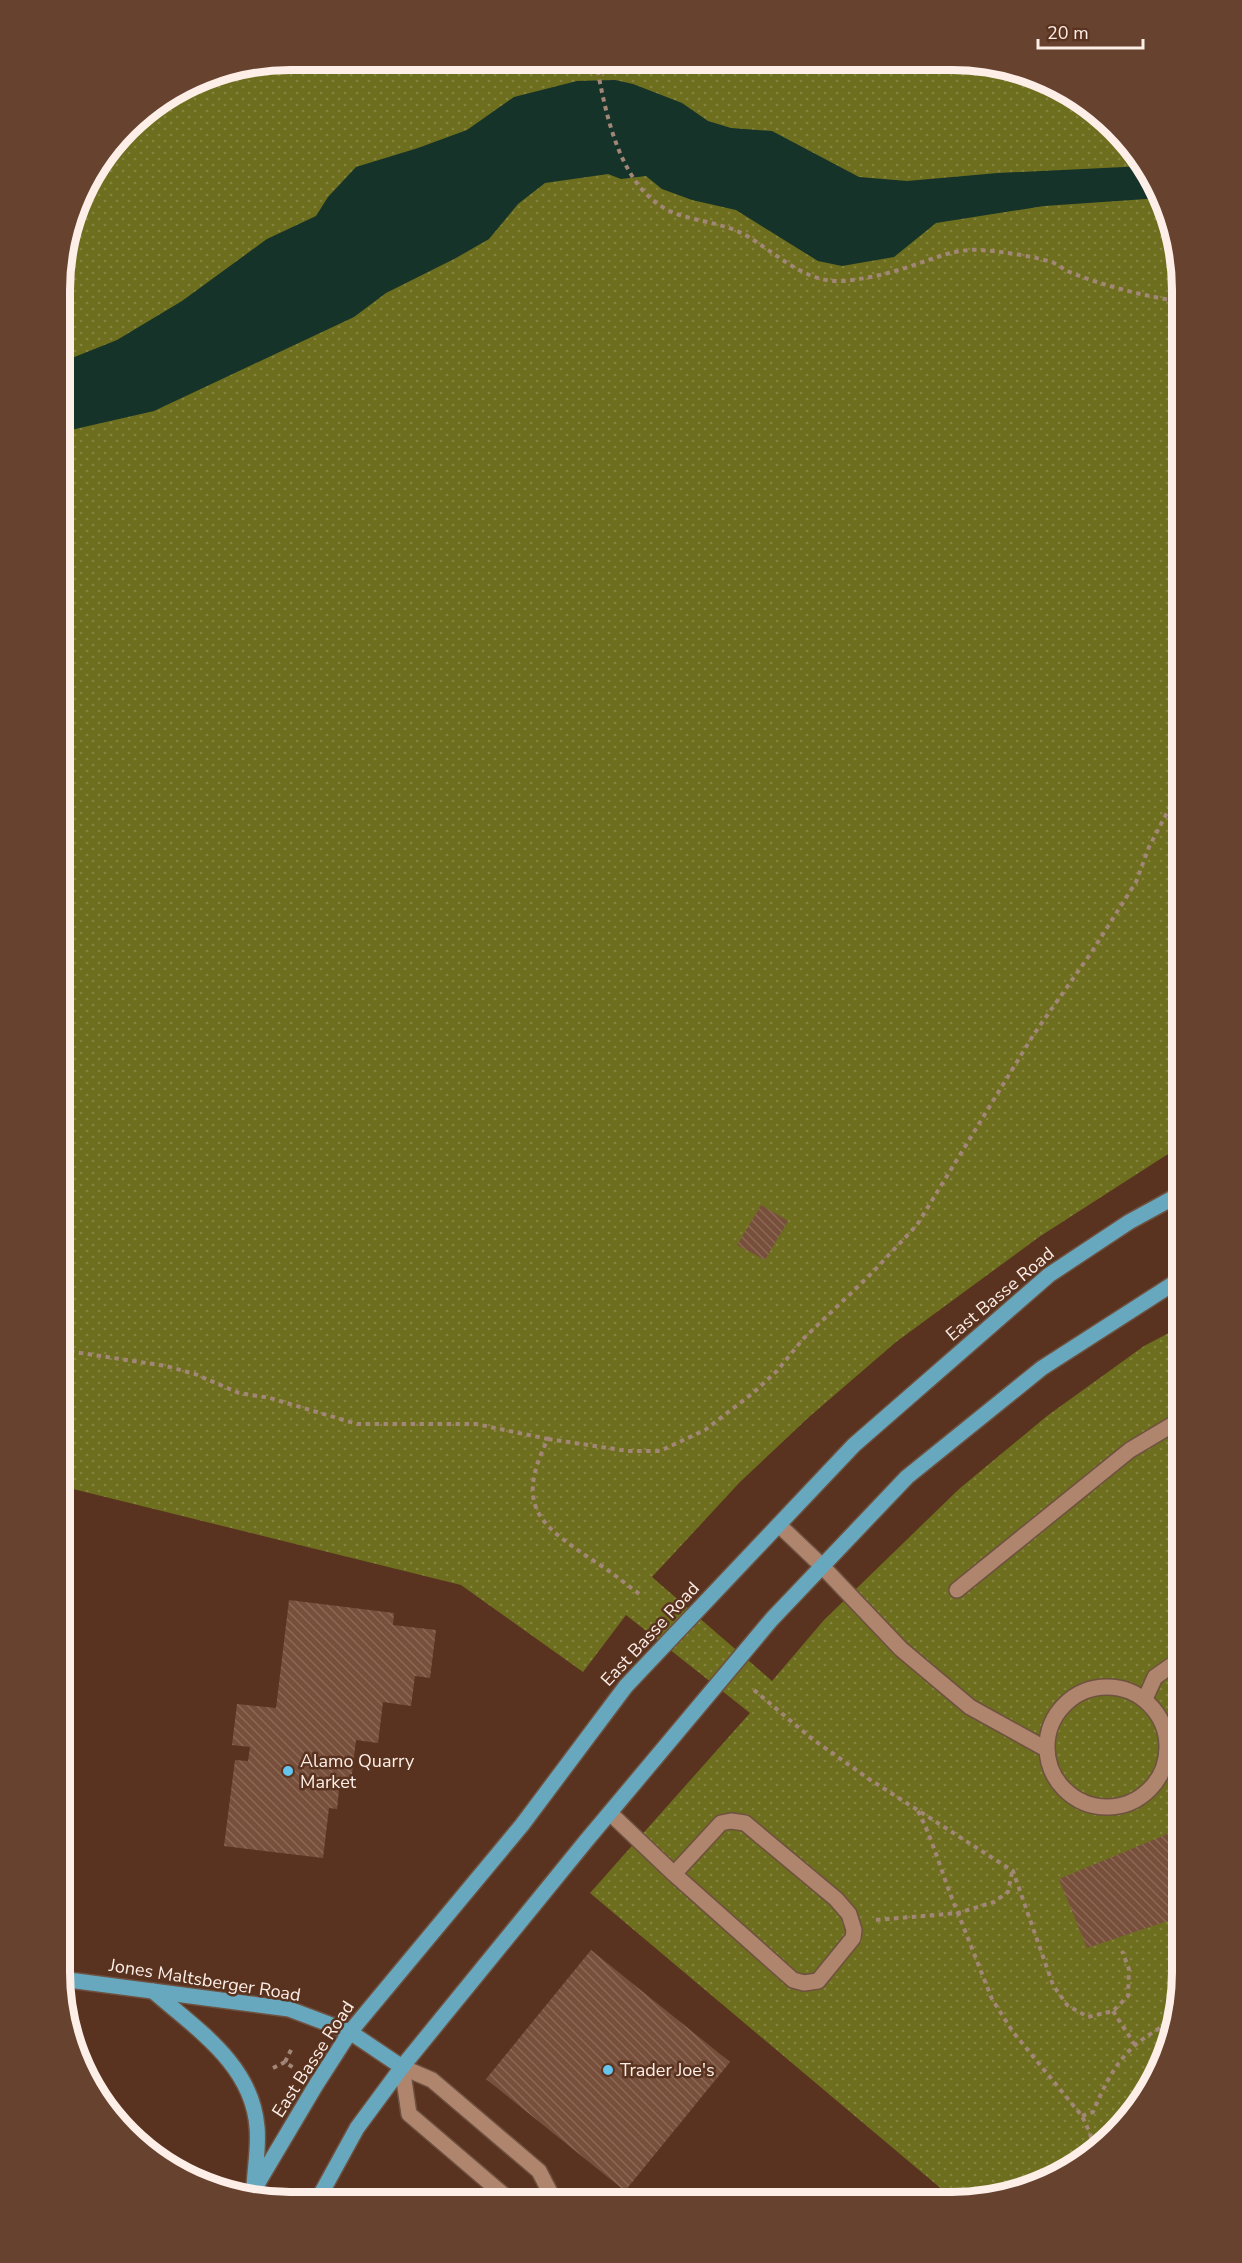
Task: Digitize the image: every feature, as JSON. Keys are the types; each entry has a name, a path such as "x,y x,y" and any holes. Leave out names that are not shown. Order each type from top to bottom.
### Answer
{"main road":[{"name":"East Basse Road","path":"255,2189 350,2032 522,1825 626,1686 854,1445 1049,1275 1129,1222 1172,1198"},
{"path":"322,2192 357,2128 402,2067 609,1813 772,1620 822,1566 907,1477 1042,1368 1172,1284"},
{"name":"Jones Maltsberger Road","path":"71,1980 289,2009 350,2032 402,2067"},
{"path":"153,1991 223,2052 240,2074 251,2097 257,2127 252,2189"}],"lane":[{"path":"957,1590 1130,1450 1172,1425"},
{"path":"779,1525 822,1566 901,1649 970,1707 1046,1749"},
{"path":"1145,1699 1155,1677 1172,1665"},
{"path":"1108,1686 1128,1689 1145,1699 1158,1713 1166,1731 1168,1750 1164,1769 1153,1787 1137,1800 1117,1806 1096,1807 1077,1800 1061,1787 1050,1769 1046,1749 1049,1728 1058,1711 1072,1697 1089,1689 1108,1686"},
{"path":"609,1813 674,1874 793,1980 804,1983 818,1981 853,1938 849,1914 836,1899 745,1823 731,1821 721,1823 674,1874"},
{"path":"402,2067 409,2114 500,2192"},
{"path":"402,2067 432,2080 539,2171 550,2192"}],"path":[{"path":"598,70 605,108 617,147 637,185 655,201 674,212 729,228 746,236 792,266 819,278 838,281 866,278 951,252 977,250 1032,257 1124,290 1172,300"},
{"path":"70,1351 166,1366 195,1374 239,1393 270,1398 357,1424 476,1424 548,1439 628,1451 660,1451 705,1430 753,1393 777,1371 803,1339 870,1275 917,1225 1034,1034 1091,953 1136,882 1149,848 1172,804"},
{"path":"548,1439 535,1472 532,1494 536,1511 547,1527 568,1545 642,1596"},
{"path":"754,1690 811,1738 869,1779 1012,1871 1053,1985 1067,2005 1088,2017 1113,2011 1128,1996 1129,1969 1122,1951"},
{"path":"917,1809 930,1834 947,1889 992,1999 1013,2032 1082,2116 1092,2142"},
{"path":"852,1922 958,1913 993,1902 1008,1892 1012,1871"},
{"path":"1113,2011 1135,2045"},
{"path":"1082,2116 1094,2112 1109,2076 1126,2052 1150,2032 1165,2025"},
{"path":"273,2068 285,2062 292,2048"},
{"path":"285,2062 299,2071"}],"shaded area":[{"path":"291,70 951,70 980,72 1036,87 1085,116 1107,135 1126,157 1155,206 1170,262 1172,291 1172,1151 1039,1237 896,1342 809,1417 740,1482 652,1577 772,1681 824,1620 959,1489 1047,1416 1144,1346 1172,1331 1172,1972 1170,2001 1160,2043 1149,2070 1126,2106 1096,2138 1049,2170 1022,2181 980,2191 945,2192 590,1893 750,1713 626,1615 583,1672 461,1585 70,1488 70,291 72,262 87,206 116,157 135,135 157,116 206,87 262,72"},
{"path":"615,80 633,84 682,103 708,121 731,128 772,131 859,177 907,181 998,173 1133,167 1152,199 1044,206 936,223 894,257 842,266 818,261 736,210 692,200 662,189 646,176 621,179 608,174 545,183 518,204 489,239 386,293 354,317 154,411 70,430 70,359 117,340 182,301 267,239 316,216 328,197 356,167 467,130 514,97 577,81"}],"building":[{"path":"761,1205 788,1221 765,1260 737,1245"},
{"path":"289,1600 394,1613 393,1625 436,1630 430,1678 415,1676 411,1706 383,1702 378,1743 356,1740 351,1782 340,1781 337,1809 329,1808 323,1858 224,1846 235,1760 248,1761 250,1747 232,1745 237,1704 276,1708"},
{"path":"1172,1828 1172,1919 1087,1948 1059,1879 1165,1835"},
{"name":"Trader Joe's","path":"591,1950 730,2062 625,2191 486,2079"}],"place":[{"name":"Alamo Quarry Market","path":"288,1771"},
{"name":"Trader Joe's","path":"608,2070"}]}
